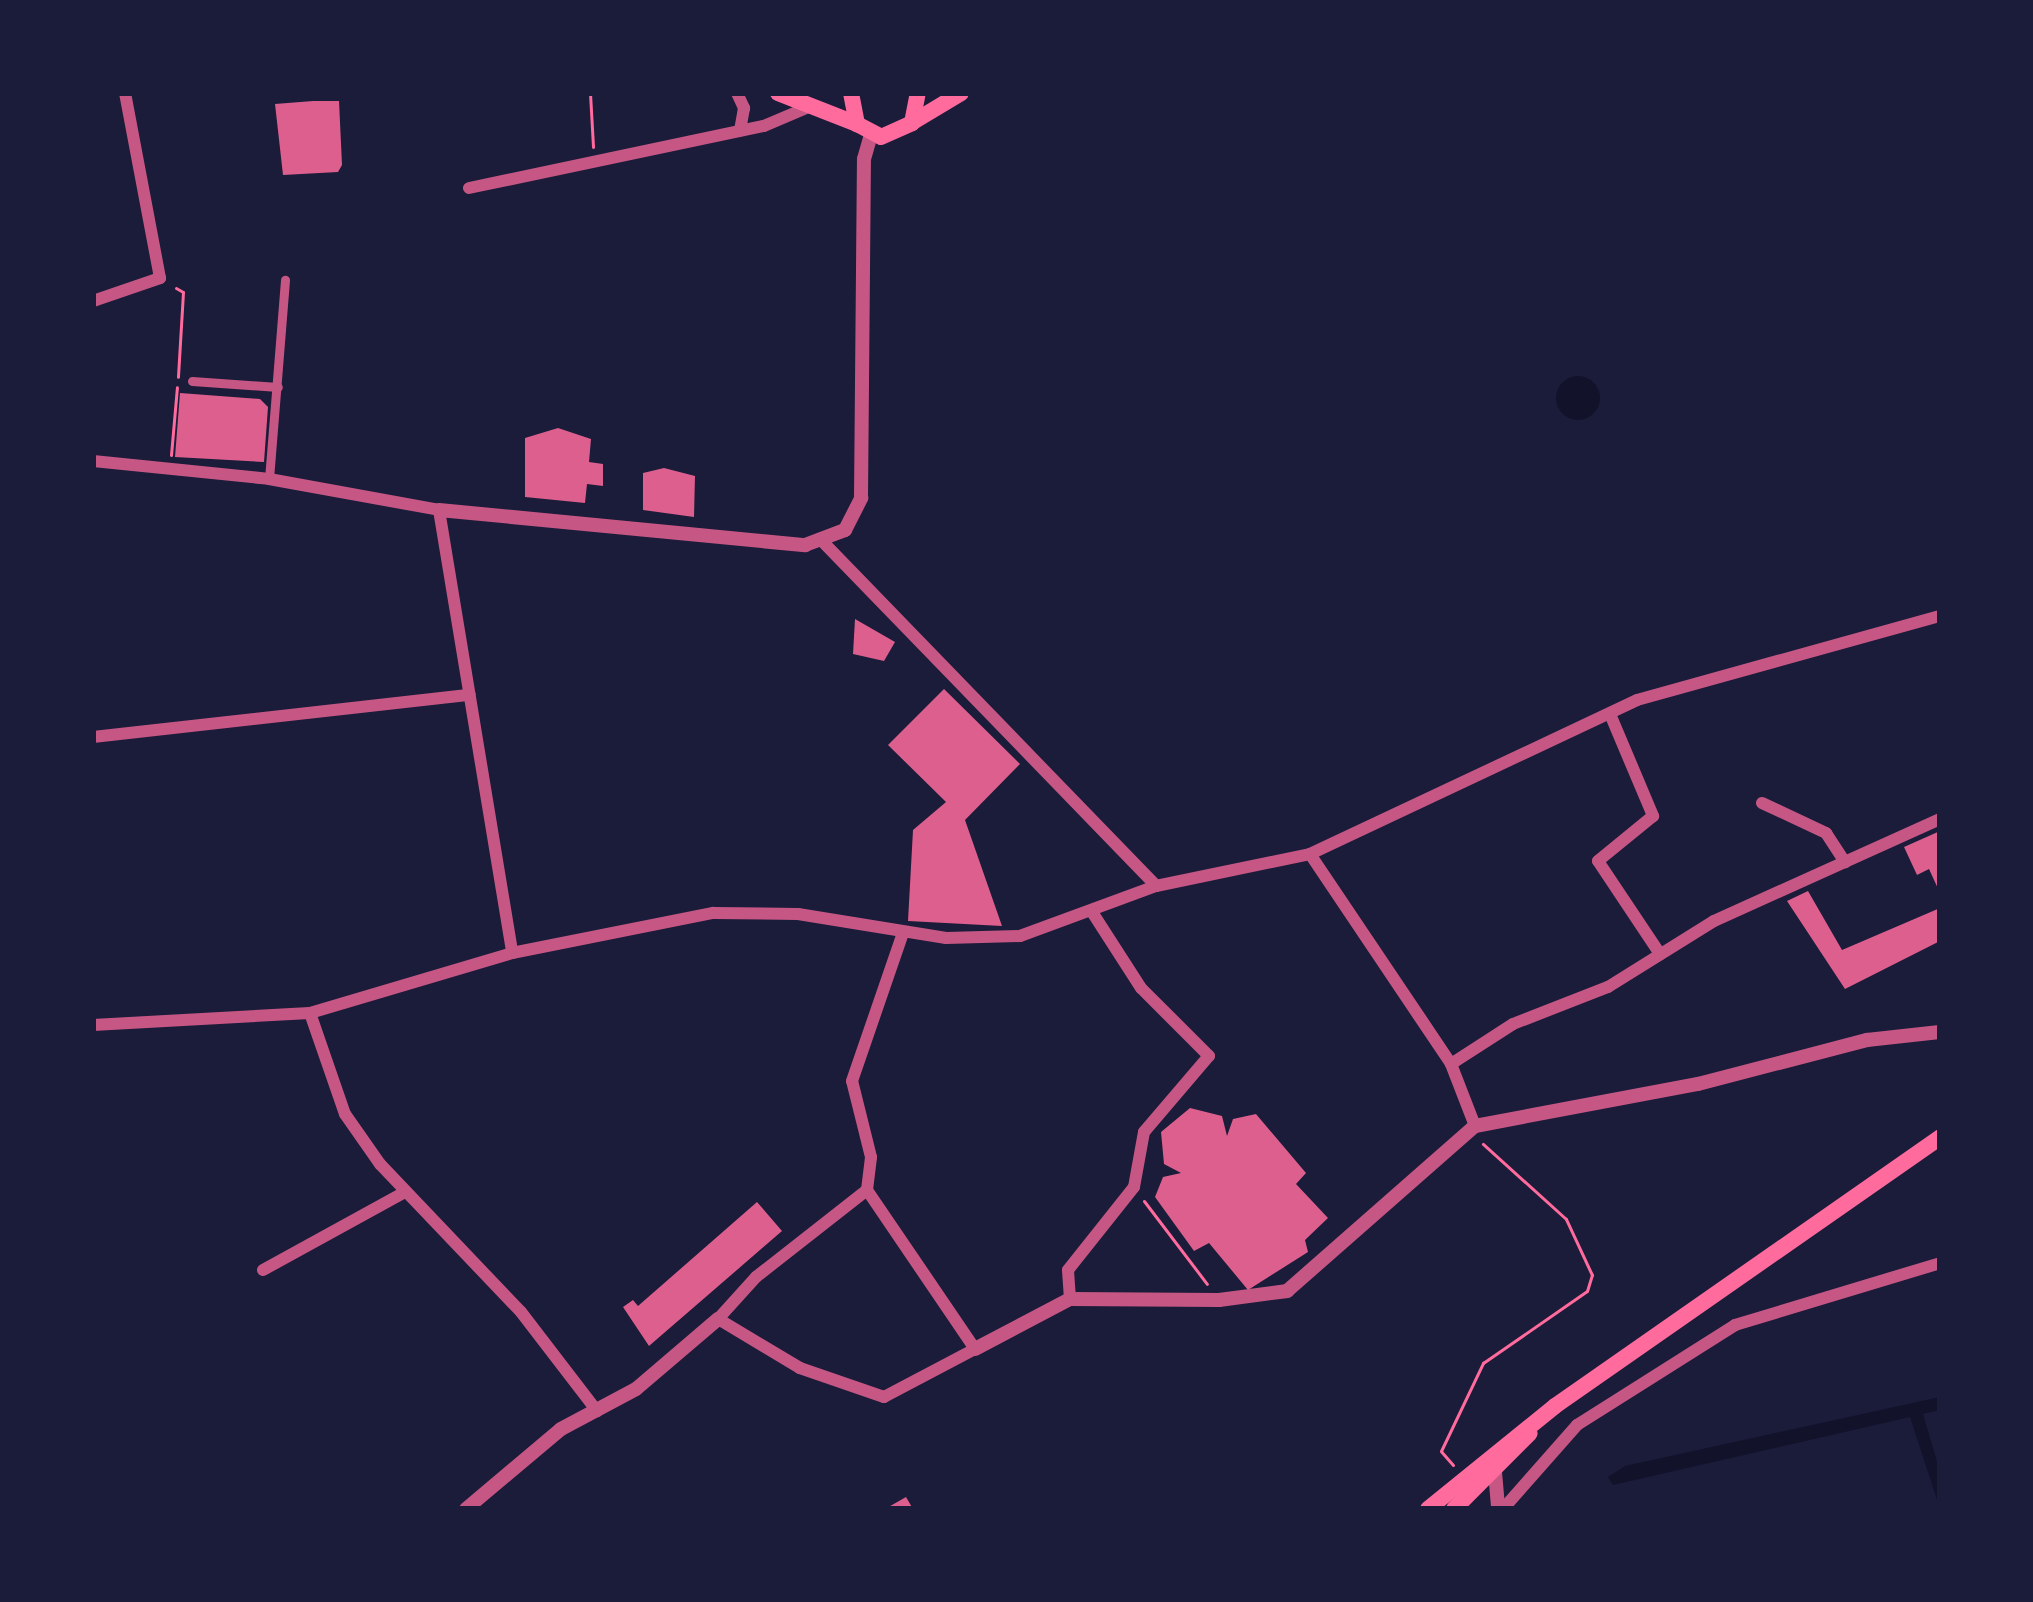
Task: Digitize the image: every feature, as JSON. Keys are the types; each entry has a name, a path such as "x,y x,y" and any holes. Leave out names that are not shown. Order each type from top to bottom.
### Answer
{"main road":[{"path":"778,93 815,104 864,129 893,136 961,93"},
{"path":"815,104 851,93 864,129"},
{"path":"912,123 918,93"},
{"path":"1459,1501 1555,1406 1940,1137"},
{"path":"1428,1509 1459,1501 1495,1472 1555,1406"}],"street":[{"path":"93,301 160,278 125,93"},
{"path":"737,93 744,108 740,131"},
{"path":"469,188 740,131 815,104"},
{"path":"93,461 269,479 439,510 823,542 849,526 861,499 864,129"},
{"path":"269,479 285,280"},
{"path":"192,382 278,387"},
{"path":"439,510 512,953"},
{"path":"823,542 1156,886"},
{"path":"93,1025 310,1012 512,953 713,913 798,914 903,933 1020,936 1156,886 1310,854 1610,714 1940,616"},
{"path":"93,737 470,695"},
{"path":"1610,714 1653,815 1598,861 1660,955"},
{"path":"1762,803 1826,833 1845,862"},
{"path":"1451,1064 1501,1030 1608,987 1660,955 1940,819"},
{"path":"1310,854 1451,1064 1478,1132"},
{"path":"1070,1299 1068,1270 1134,1187 1144,1132 1209,1057 1141,988 1092,912"},
{"path":"466,1509 561,1429 650,1378 756,1277 866,1190 871,1157 850,1095 903,933"},
{"path":"310,1012 345,1114 405,1192 521,1312 596,1411"},
{"path":"718,1318 800,1367 872,1396 916,1386 1070,1299 1219,1300 1287,1291 1478,1132 1698,1084 1868,1040 1940,1032"},
{"path":"866,1190 975,1349"},
{"path":"263,1270 405,1192"},
{"path":"1495,1472 1501,1509 1526,1489 1577,1425 1736,1325 1940,1263"}],"path":[{"path":"590,93 592,143"},
{"path":"1451,1463 1441,1451 1483,1363 1587,1291 1592,1275 1566,1219 1478,1132"},
{"path":"1143,1200 1219,1300"}],"shaded area":[{"path":"1578,376 1593,383 1600,398 1593,413 1578,420 1563,413 1556,398 1563,383"},
{"path":"1940,1397 1940,1410 1923,1414 1940,1472 1940,1509 1910,1417 1613,1485 1608,1477 1625,1466"}],"building":[{"path":"339,101 342,165 338,172 283,175 275,104"},
{"path":"180,393 260,399 268,407 264,462 175,457"},
{"path":"558,428 591,439 589,462 603,464 603,486 587,484 585,503 525,497 525,438"},
{"path":"664,468 695,476 694,517 643,510 643,473"},
{"path":"855,619 895,642 884,661 853,654"},
{"path":"944,689 1020,764 965,820 1002,926 908,921 913,830 946,802 888,745"},
{"path":"1940,831 1940,893 1929,869 1917,875 1904,847"},
{"path":"1808,891 1842,950 1940,908 1940,941 1845,989 1787,901"},
{"path":"1190,1108 1222,1116 1227,1136 1233,1119 1256,1114 1306,1173 1296,1184 1328,1218 1305,1240 1308,1252 1248,1290 1209,1243 1194,1251 1155,1197 1163,1177 1181,1173 1164,1164 1161,1132"},
{"path":"757,1202 782,1231 649,1346 623,1307 633,1300 638,1306"},
{"path":"906,1497 913,1509 885,1509"}]}
